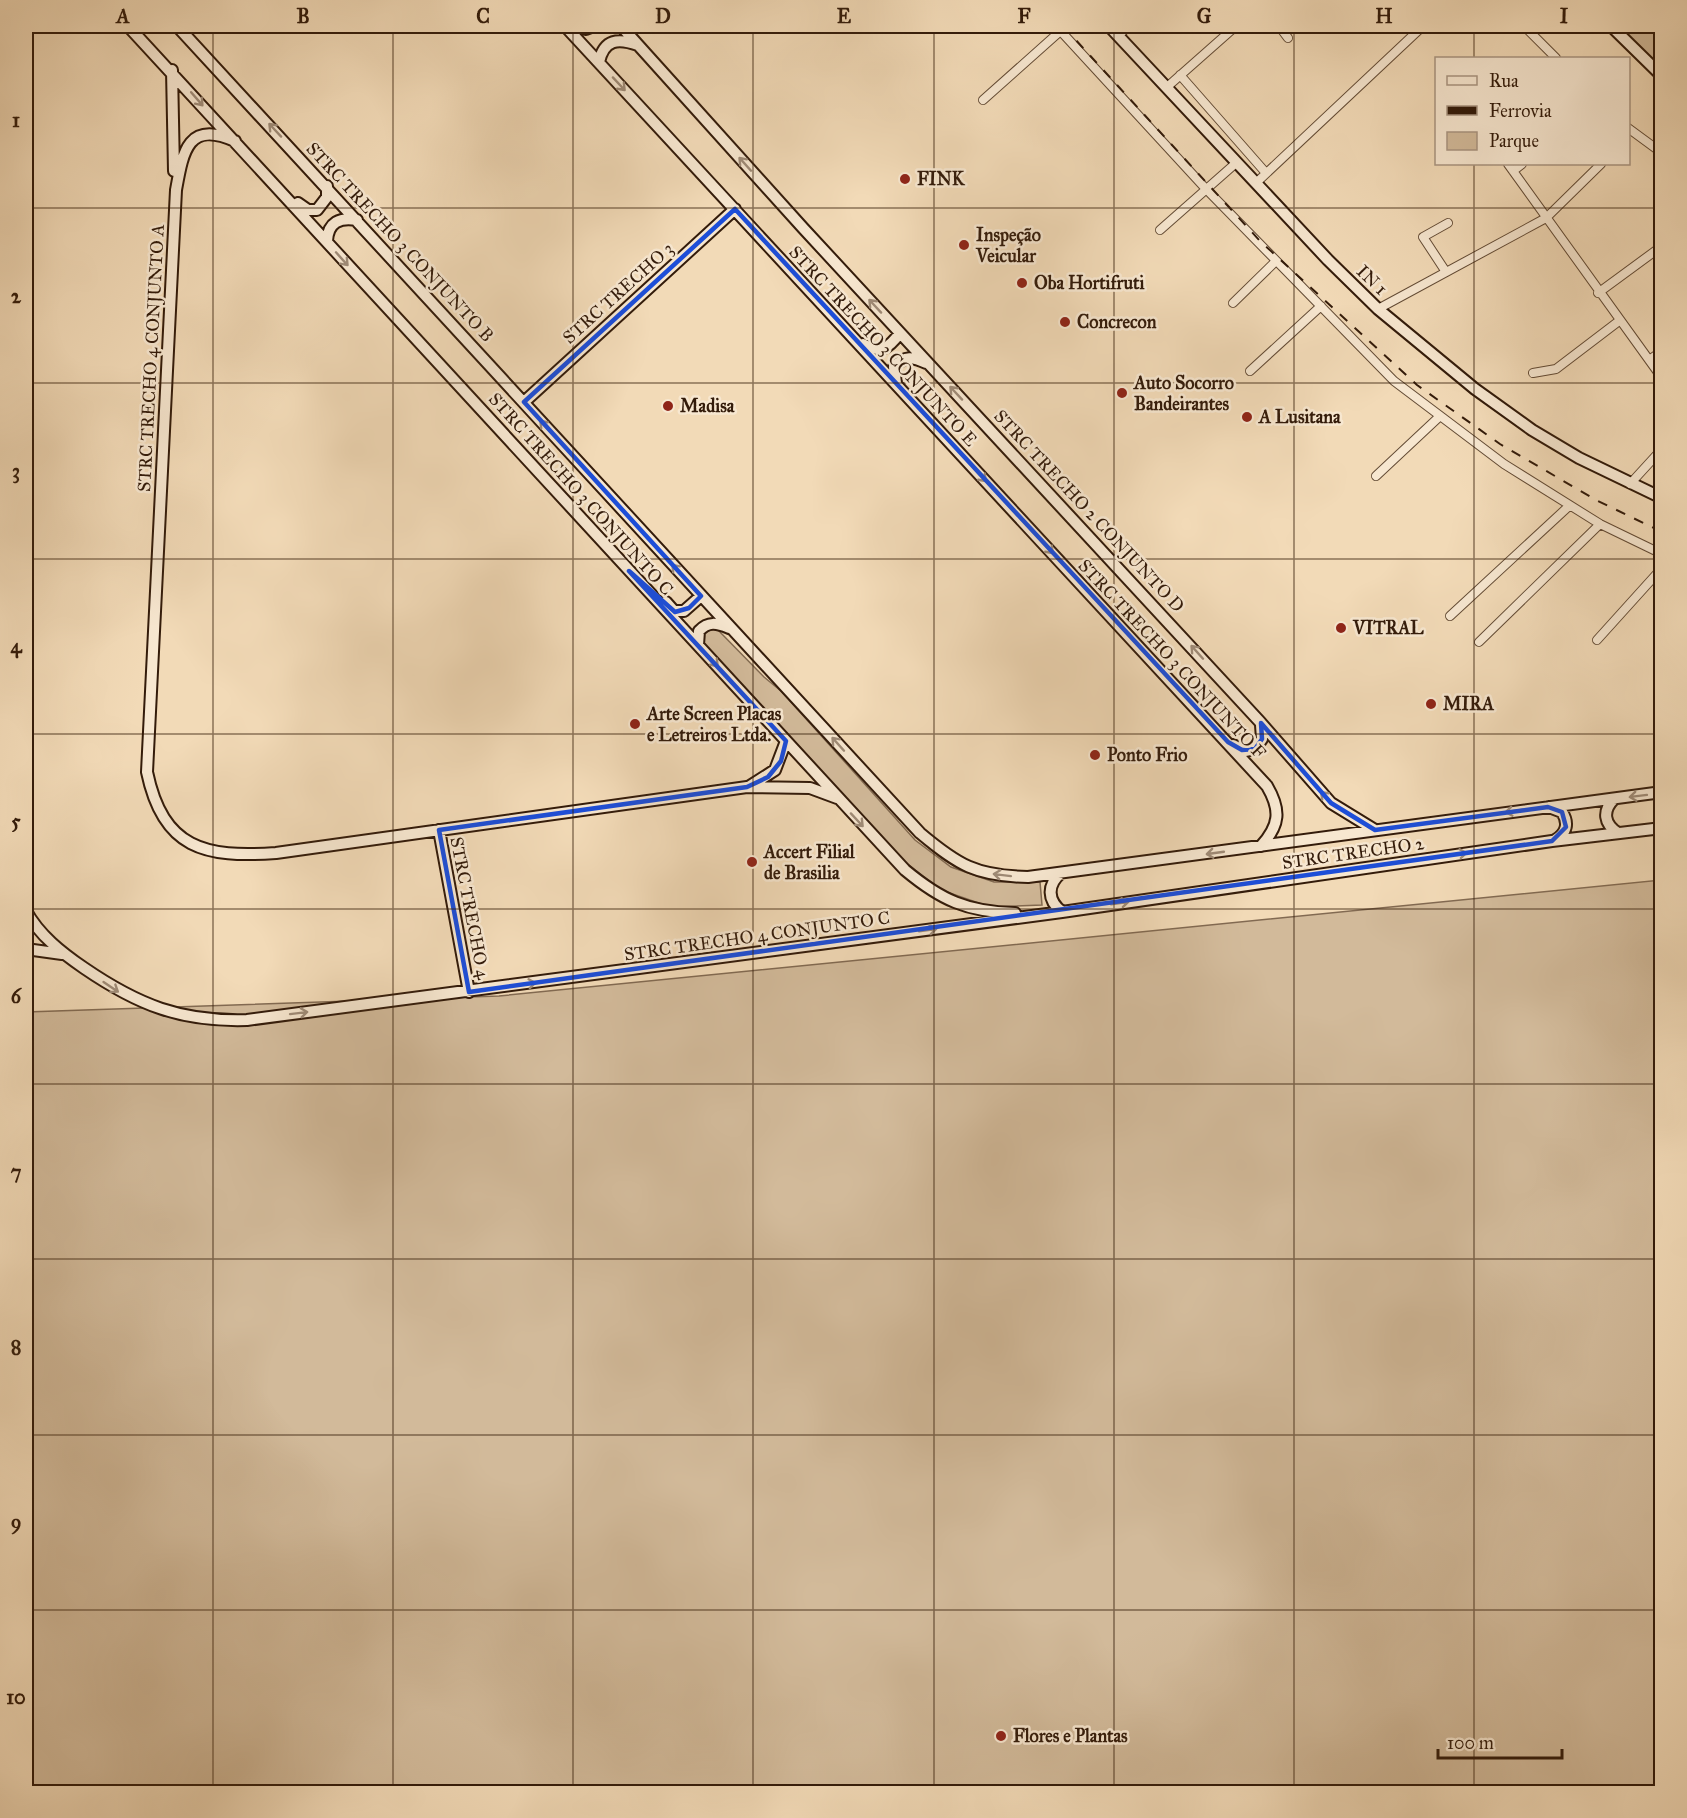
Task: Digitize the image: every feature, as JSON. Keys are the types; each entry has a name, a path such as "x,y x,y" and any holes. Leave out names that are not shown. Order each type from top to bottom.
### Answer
{"street":[{"name":"STRC TRECHO 3 CONJUNTO C","path":"128,26 172,70 238,145 905,870 930,891 962,906 989,912 1049,913"},
{"name":"STRC TRECHO 3 CONJUNTO B","path":"177,26 524,402"},
{"name":"STRC TRECHO 3 CONJUNTO E","path":"566,26 1007,505"},
{"path":"573,26 586,28 594,26"},
{"name":"STRC TRECHO 2 CONJUNTO D","path":"621,26 784,207 1261,723 1331,803 1375,830"},
{"name":"IN 1","path":"1109,26 1328,260 1378,309 1475,389 1532,430 1630,484 1662,498"},
{"path":"1118,35 1130,26"},
{"path":"1167,87 1236,26"},
{"path":"1279,26 1288,38"},
{"path":"1257,182 1423,26"},
{"path":"1524,26 1555,57"},
{"path":"1611,26 1662,76"},
{"path":"983,100 1060,27 1206,189 1375,364 1439,417 1504,464 1600,524 1662,554"},
{"path":"599,62 604,47 612,41 620,40 639,45"},
{"name":"STRC TRECHO 4 CONJUNTO A","path":"172,70 176,190 147,772 153,799 167,823 187,841 212,853 240,855 276,853 439,830"},
{"path":"1180,75 1266,173"},
{"path":"1630,129 1662,153"},
{"name":"STRC TRECHO 4 CONJUNTO A","path":"176,190 183,152 192,140 203,134 218,133 238,145"},
{"path":"238,145 265,167 301,207 317,210 324,205 327,186"},
{"path":"1160,230 1236,162"},
{"path":"1378,309 1546,218 1600,165"},
{"path":"1511,167 1598,293 1662,378"},
{"name":"STRC TRECHO 3","path":"524,402 735,209"},
{"path":"327,241 327,233 336,221 357,220"},
{"path":"1446,272 1424,237 1448,223"},
{"path":"1598,293 1662,246"},
{"path":"1233,303 1275,262"},
{"path":"1250,371 1321,306"},
{"path":"1533,373 1556,369 1619,321"},
{"path":"855,339 880,350 889,347 900,333"},
{"path":"1649,360 1662,351"},
{"path":"898,387 894,366 900,360 910,357 929,364"},
{"name":"STRC TRECHO 3 CONJUNTO C","path":"524,402 920,833 952,860 976,870 1002,876 1061,873 1261,846"},
{"path":"1376,476 1439,417"},
{"path":"1630,484 1662,449"},
{"name":"STRC TRECHO 3 CONJUNTO F","path":"1007,505 1267,786 1275,799 1278,810 1277,824 1261,846"},
{"path":"1450,616 1569,506"},
{"path":"1479,642 1600,524"},
{"path":"1597,640 1662,568"},
{"path":"629,571 648,584 674,611 684,611 701,596"},
{"path":"698,645 699,631 707,625 718,624 732,629"},
{"path":"1228,742 1242,750 1255,749 1262,738 1261,723"},
{"path":"747,787 775,770 786,741"},
{"path":"439,830 747,787 810,788 837,798"},
{"name":"STRC TRECHO 2","path":"1261,846 1662,792"},
{"path":"1614,799 1605,813 1606,822 1618,833"},
{"path":"1548,807 1558,809 1566,821 1562,836 1552,841"},
{"name":"STRC TRECHO 2","path":"1049,913 1552,841 1662,828"},
{"name":"STRC TRECHO 4","path":"439,830 469,992"},
{"path":"1061,873 1051,885 1050,893 1056,907 1062,912"},
{"path":"26,911 31,922 62,954"},
{"name":"STRC TRECHO 4 CONJUNTO C","path":"62,954 122,994 157,1008 220,1021 469,992 1049,913"},
{"path":"26,949 62,954"}],"highlighted area":[{"path":"735,209 1228,742 1242,750 1255,749 1262,739 1261,723 1331,803 1375,830 1548,807 1562,812 1566,827 1552,841 469,992 439,830 747,787 768,777 781,761 786,741 629,571 675,612 689,608 701,596 524,402"}],"green space":[{"path":"1611,26 1661,26 1661,76"},
{"path":"710,629 717,629 781,691 915,840 951,867 994,882 1040,882 1042,905 990,907 941,890 900,858 703,643 703,636"},
{"path":"1661,880 1661,1792 26,1792 26,1012 499,996"}],"railway":[{"path":"1063,26 1260,241 1417,385 1500,444 1596,500 1662,532"}],"place":[{"name":"FINK","path":"905,179"},
{"name":"Inspeção Veicular","path":"964,245"},
{"name":"Oba Hortifruti","path":"1022,283"},
{"name":"Concrecon","path":"1065,322"},
{"name":"Auto Socorro Bandeirantes","path":"1122,393"},
{"name":"Madisa","path":"668,406"},
{"name":"A Lusitana","path":"1247,417"},
{"name":"VITRAL","path":"1341,628"},
{"name":"MIRA","path":"1431,704"},
{"name":"Arte Screen Placas e Letreiros Ltda.","path":"635,724"},
{"name":"Ponto Frio","path":"1095,755"},
{"name":"Accert Filial de Brasilia","path":"752,862"},
{"name":"Flores e Plantas","path":"1001,1736"}]}
